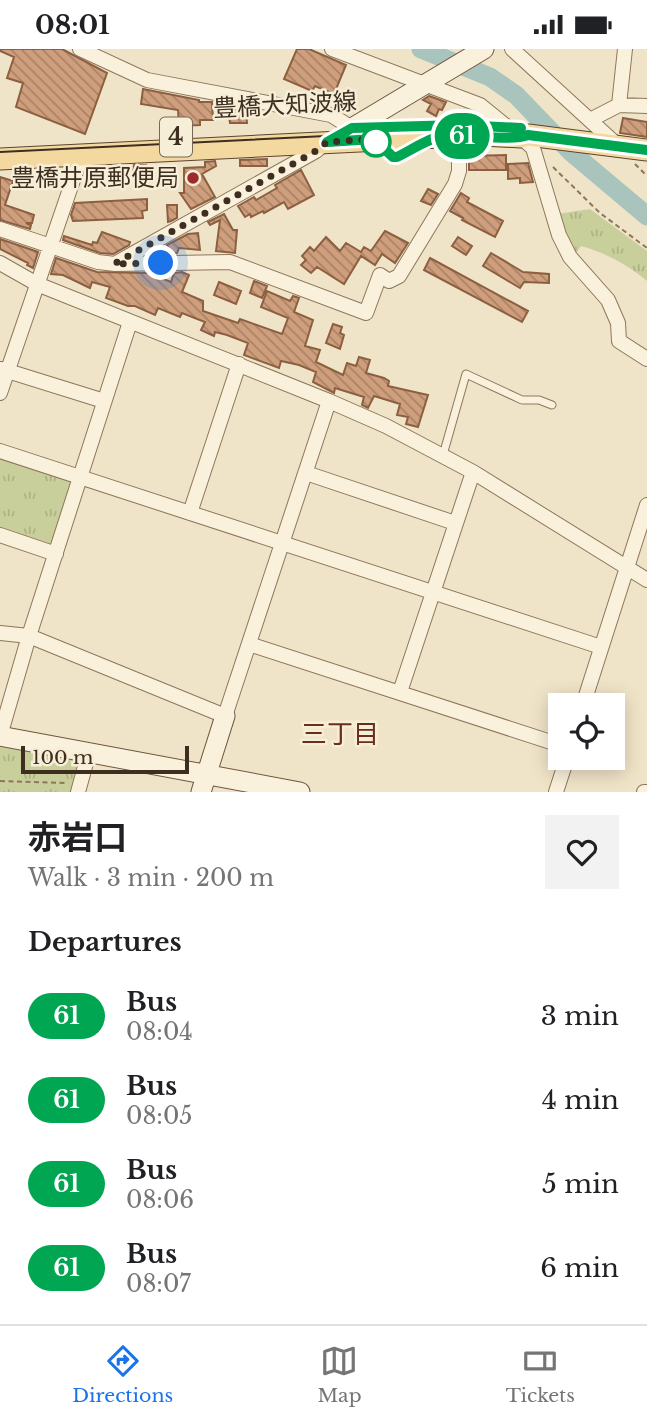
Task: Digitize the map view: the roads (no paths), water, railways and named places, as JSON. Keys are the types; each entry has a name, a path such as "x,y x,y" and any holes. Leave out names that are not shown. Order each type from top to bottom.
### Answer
{"main road":[{"name":"豊橋大知波線","path":"0,146 352,128 519,133 612,145 640,155"},
{"name":"豊橋大知波線","path":"0,159 452,133"}],"street":[{"path":"80,49 147,80 331,114 352,128"},
{"path":"332,49 480,105 519,133 533,148 559,235 569,257 608,300 618,323 619,341 647,359"},
{"path":"114,264 316,151 484,49"},
{"path":"512,49 590,120 612,145"},
{"path":"619,105 625,49"},
{"path":"590,120 619,105 647,106"},
{"path":"0,229 98,262 230,262 366,313 380,275 389,281 399,277 455,184 459,171 452,133"},
{"path":"0,393 4,370 82,154"},
{"path":"0,263 37,284 386,426 473,472 647,580"},
{"path":"130,322 29,636 0,736 89,752 204,783 300,792"},
{"path":"190,513 239,364"},
{"path":"4,370 104,401"},
{"path":"204,783 329,401"},
{"path":"0,451 601,647"},
{"path":"400,692 473,472"},
{"path":"306,473 455,523"},
{"path":"587,693 647,506"},
{"path":"0,535 56,554"},
{"path":"0,633 29,636 225,716"},
{"path":"249,644 548,741"},
{"path":"79,788 89,752"},
{"path":"556,792 562,770"}],"lane":[{"path":"443,456 466,374 522,400 539,400 552,405"}],"waterway":[{"path":"421,49 490,77 516,95 571,152 647,216"}],"tram line":[{"path":"0,152 449,130 514,132"}],"place":[{"name":"豊橋井原郵便局","path":"193,178"}],"district":[{"name":"三丁目","path":"340,734"}]}
